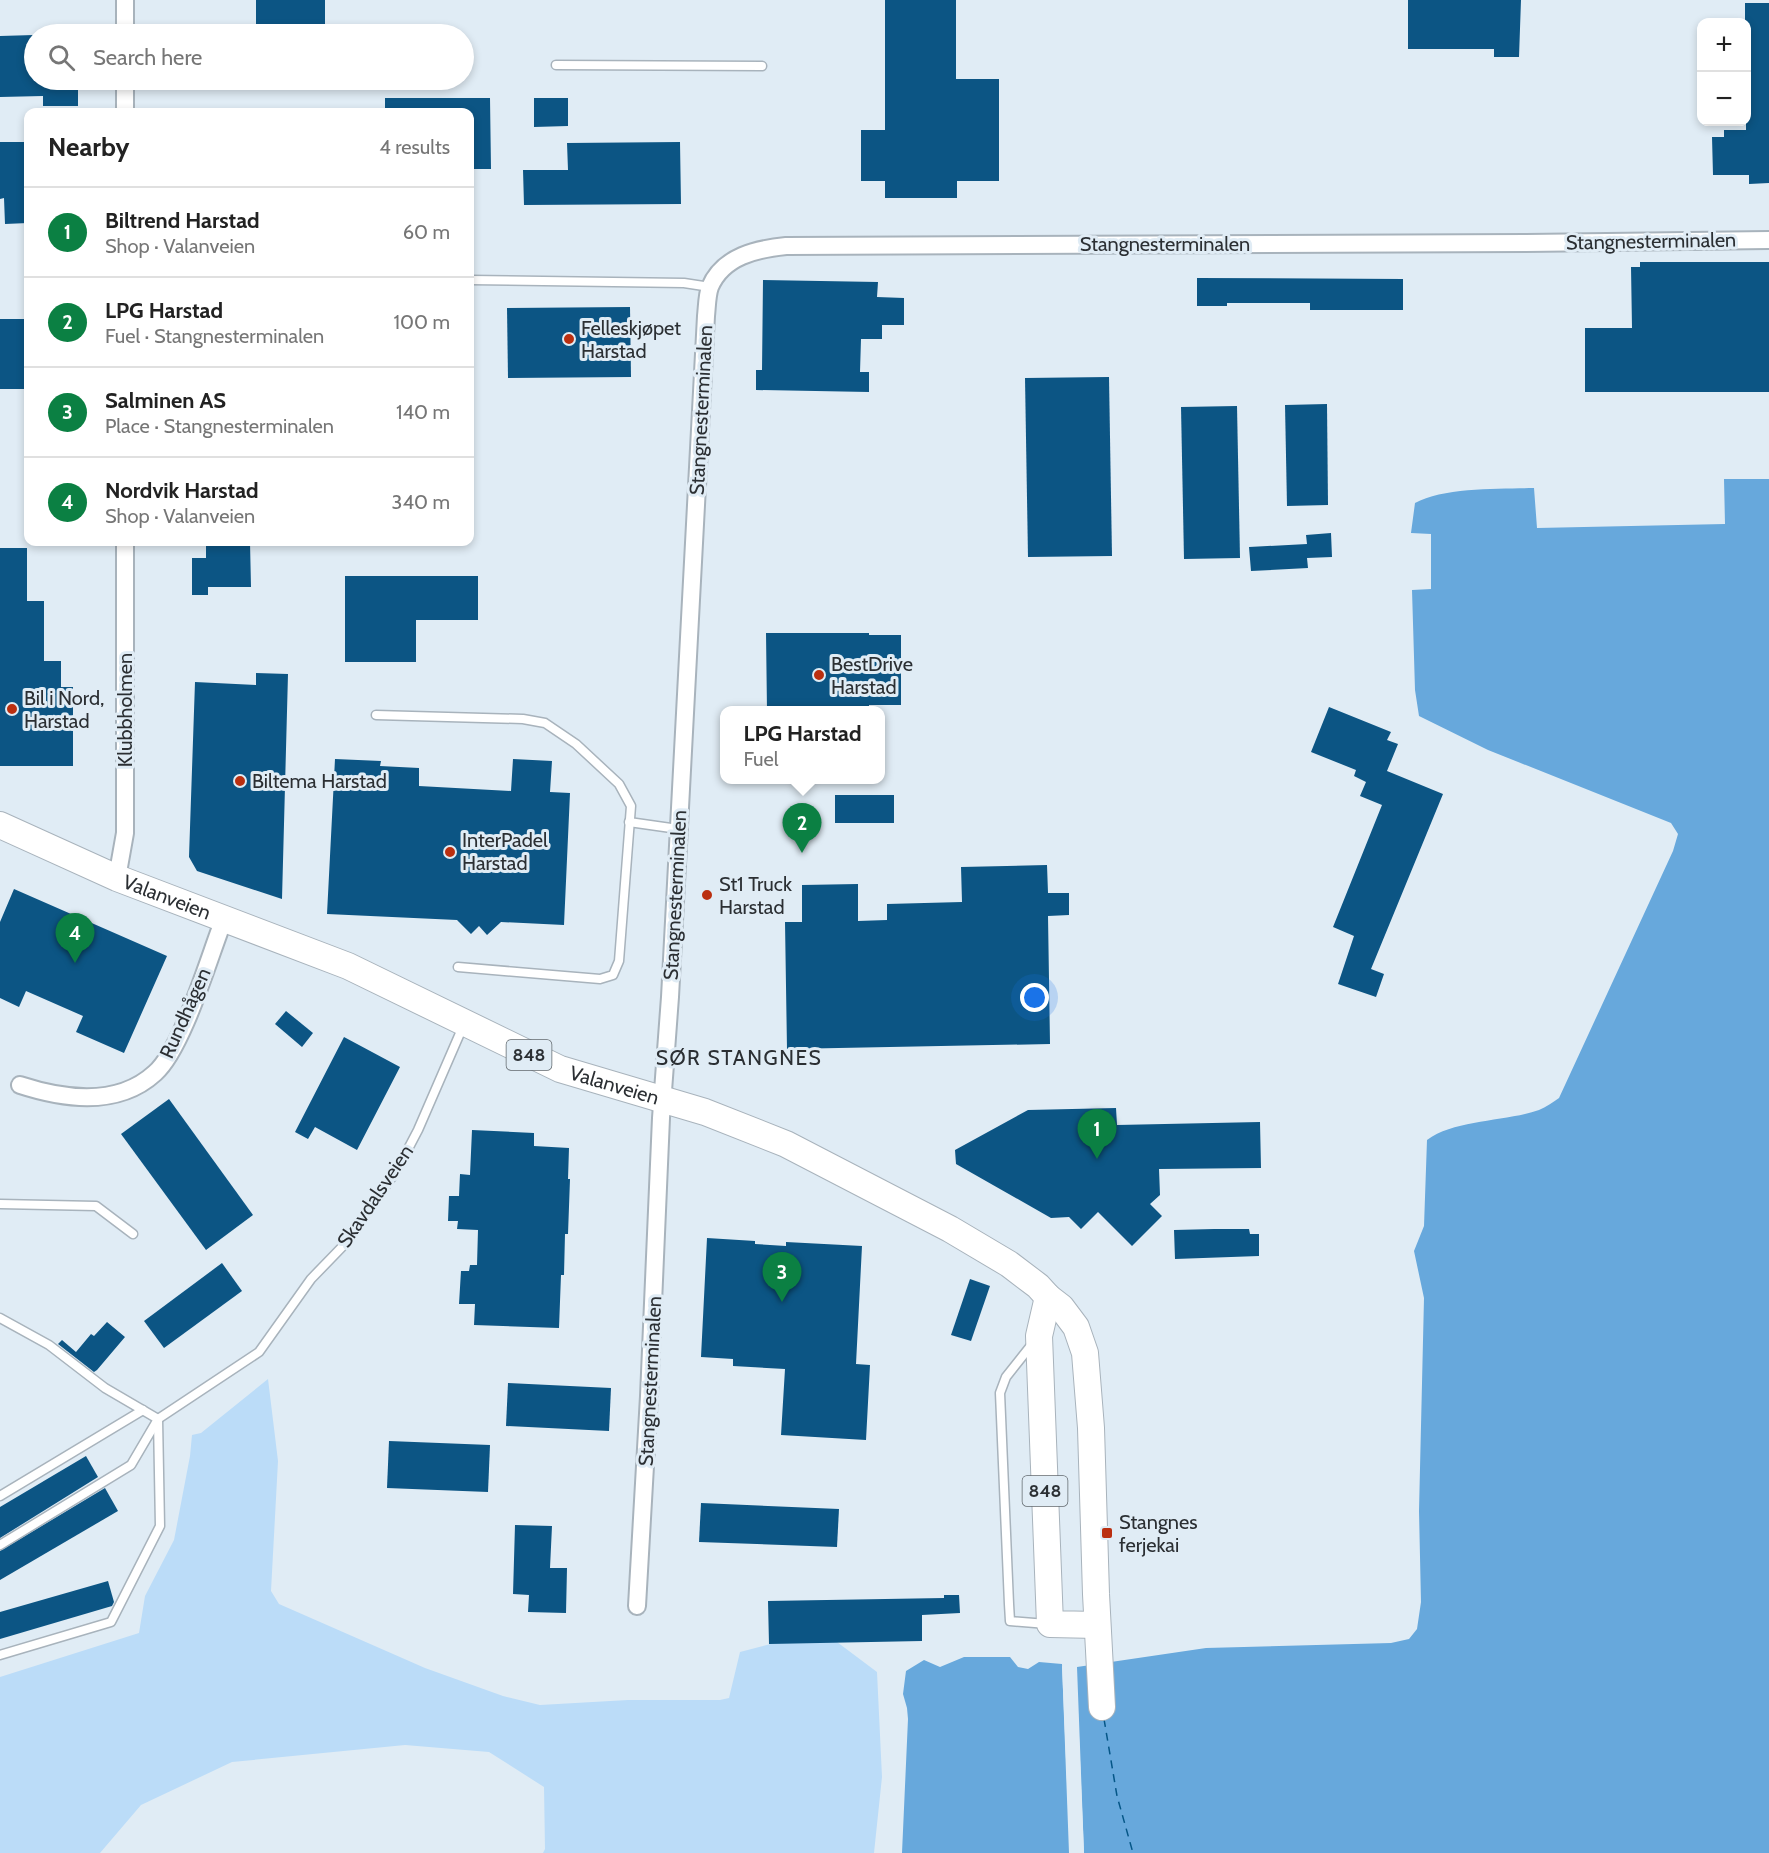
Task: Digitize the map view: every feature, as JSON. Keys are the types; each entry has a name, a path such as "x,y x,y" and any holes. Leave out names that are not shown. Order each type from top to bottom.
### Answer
{"main road":[{"name":"Valanveien","path":"0,825 117,878 348,966 560,1069 705,1112 786,1144 950,1229 1009,1264 1038,1286 1048,1297"},
{"name":"848","path":"1050,1624 1039,1336 1048,1297 1061,1306 1076,1327 1085,1353 1091,1428 1098,1652 1102,1707"},
{"path":"1050,1624 1097,1625"}],"street":[{"path":"125,0 125,24"},
{"path":"125,90 125,108"},
{"name":"Stangnesterminalen","path":"637,1606 653,1324 662,1100 670,997 705,327 710,287 724,267 740,256 762,248 786,246 1769,240"},
{"name":"Klubbholmen","path":"117,878 125,834 125,546"},
{"name":"Rundhågen","path":"20,1084 48,1094 100,1096 120,1094 156,1073 172,1050 225,920"}],"lane":[{"path":"556,64 762,66"},
{"path":"474,280 619,281 684,283 710,287"},
{"path":"376,715 523,718 545,723 576,744 619,784 631,806 620,962 613,975 600,979 458,967"},
{"path":"629,822 678,829"},
{"name":"Skavdalsveien","path":"158,1419 259,1352 311,1280 342,1247 397,1170 418,1130 464,1024"},
{"path":"0,1204 96,1206 133,1234"},
{"path":"0,1318 49,1346 105,1388 158,1419"},
{"path":"1039,1336 1006,1377 1000,1393 1000,1410 1010,1621 1050,1624"},
{"path":"0,1496 143,1410"},
{"path":"0,1545 131,1465 158,1419"},
{"path":"0,1654 111,1622 160,1526 158,1419"}],"shaded area":[{"path":"268,1379 278,1461 271,1591 279,1604 425,1668 503,1696 540,1705 628,1700 720,1700 729,1698 740,1652 782,1641 837,1642 877,1672 882,1777 874,1853 543,1853 545,1849 544,1787 489,1752 405,1745 232,1762 141,1805 100,1853 0,1853 0,1677 139,1633 145,1596 174,1540 192,1435 201,1433"}],"water":[{"path":"1724,479 1769,479 1769,1853 1084,1853 1077,1667 1206,1648 1391,1643 1409,1639 1417,1629 1421,1602 1419,1511 1424,1298 1414,1251 1424,1226 1427,1140 1439,1133 1466,1124 1539,1110 1559,1098 1673,851 1678,834 1671,823 1488,750 1419,716 1415,690 1412,590 1431,589 1431,534 1411,533 1415,503 1456,491 1534,488 1537,528 1725,524"},
{"path":"964,1657 1010,1657 1018,1667 1028,1669 1039,1662 1062,1664 1069,1853 902,1853 908,1719 903,1694 906,1671 924,1660 940,1667"}],"pier":[{"path":"1062,1666 1065,1666 1072,1853 1070,1853"},
{"path":"1074,1666 1076,1666 1084,1853 1081,1853"}],"building":[{"path":"256,0 325,0 325,24 256,24"},
{"path":"885,0 956,0 956,79 999,79 999,181 957,181 957,198 885,198 885,181 861,181 861,130 885,130"},
{"path":"1408,0 1521,0 1519,57 1494,57 1494,49 1408,49"},
{"path":"1745,3 1769,3 1769,183 1749,184 1749,175 1713,175 1712,137 1724,137 1724,130 1746,130 1746,126 1751,126 1751,18 1745,18"},
{"path":"24,35 24,90 78,90 78,106 43,106 43,96 0,97 0,36"},
{"path":"385,98 490,98 491,169 474,169 474,108 385,108"},
{"path":"534,98 568,98 568,126 534,127"},
{"path":"0,142 24,142 24,223 5,224 4,198 0,199"},
{"path":"680,142 681,204 524,205 523,170 568,170 567,143"},
{"path":"1640,262 1769,262 1769,392 1585,392 1585,328 1632,328 1631,267 1640,267"},
{"path":"1197,278 1403,279 1403,310 1310,310 1310,303 1227,303 1227,306 1197,306"},
{"path":"763,280 878,282 877,297 904,298 904,325 882,325 882,339 861,339 860,372 869,372 869,392 756,390 756,370 762,370"},
{"path":"630,307 631,377 508,378 507,308"},
{"path":"0,319 24,319 24,389 0,389"},
{"path":"1109,377 1112,556 1028,557 1025,378"},
{"path":"1327,404 1328,505 1287,506 1285,405"},
{"path":"1237,406 1240,558 1184,559 1181,407"},
{"path":"1331,533 1332,557 1307,558 1308,568 1251,571 1249,547 1307,544 1306,535"},
{"path":"206,546 250,546 251,587 208,587 208,595 192,595 192,558 206,558"},
{"path":"0,548 27,548 27,601 44,601 44,661 61,661 61,687 73,687 73,766 0,766"},
{"path":"345,576 478,576 478,620 416,620 416,662 345,662"},
{"path":"766,633 901,635 901,705 767,706"},
{"path":"256,673 288,674 282,899 197,871 189,857 195,682 256,685"},
{"path":"1329,707 1391,732 1387,740 1398,744 1387,771 1443,794 1371,969 1384,974 1376,997 1338,984 1354,936 1333,927 1382,805 1360,796 1366,782 1354,776 1356,770 1311,752"},
{"path":"335,759 381,761 380,766 419,768 419,786 511,791 513,759 552,761 550,792 570,793 564,925 501,922 487,935 479,926 471,934 457,920 327,914"},
{"path":"835,795 894,795 894,823 835,823"},
{"path":"1047,865 1048,893 1069,893 1069,915 1048,916 1050,1044 787,1049 785,922 802,922 802,885 858,884 858,921 887,920 887,904 962,902 961,867"},
{"path":"14,889 167,956 124,1053 76,1032 83,1016 26,991 19,1007 0,998 0,922"},
{"path":"286,1011 313,1033 302,1047 275,1024"},
{"path":"344,1037 400,1067 357,1150 315,1127 308,1139 295,1132"},
{"path":"169,1099 253,1215 206,1250 121,1134"},
{"path":"1116,1108 1117,1125 1260,1122 1261,1168 1159,1169 1160,1195 1150,1204 1162,1216 1132,1246 1098,1212 1081,1229 1069,1217 1051,1218 956,1164 955,1150 1028,1110"},
{"path":"472,1130 534,1133 534,1146 569,1148 568,1234 565,1234 564,1275 561,1275 559,1328 474,1325 475,1304 459,1304 461,1271 469,1271 470,1265 477,1265 478,1230 457,1229 458,1221 448,1221 449,1196 459,1196 460,1174 470,1175"},
{"path":"1249,1229 1250,1234 1259,1234 1259,1256 1175,1259 1174,1230"},
{"path":"707,1238 755,1241 755,1244 786,1246 786,1242 862,1246 856,1364 870,1365 866,1440 781,1435 785,1369 733,1366 733,1359 701,1357"},
{"path":"222,1263 242,1291 164,1348 144,1321"},
{"path":"970,1279 990,1286 971,1341 951,1335"},
{"path":"107,1322 125,1337 94,1372 58,1344 62,1340 76,1352 91,1334 94,1336"},
{"path":"508,1383 611,1388 609,1431 506,1426"},
{"path":"389,1441 490,1445 488,1492 387,1488"},
{"path":"86,1456 98,1477 0,1538 0,1507"},
{"path":"105,1488 118,1511 0,1580 0,1551"},
{"path":"701,1503 839,1509 837,1547 699,1542"},
{"path":"515,1525 552,1526 550,1568 567,1568 566,1613 528,1612 529,1595 513,1594"},
{"path":"108,1581 114,1602 112,1606 0,1639 0,1612"},
{"path":"944,1595 959,1595 960,1613 922,1615 922,1641 769,1644 768,1601 944,1598"}],"ferry route":[{"path":"1104,1719 1117,1796 1133,1853"}],"place":[{"name":"Felleskjøpet Harstad","path":"569,339"},
{"name":"BestDrive Harstad","path":"819,675"},
{"name":"Bil i Nord, Harstad","path":"12,709"},
{"name":"Biltema Harstad","path":"240,781"},
{"name":"InterPadel Harstad","path":"450,852"},
{"name":"LPG Harstad","path":"802,853"},
{"name":"St1 Truck Harstad","path":"707,895"},
{"name":"Nordvik Harstad","path":"75,963"},
{"name":"Biltrend Harstad","path":"1097,1159"},
{"name":"Salminen AS","path":"782,1302"},
{"name":"Stangnes ferjekai","path":"1107,1533"}],"district":[{"name":"SØR STANGNES","path":"739,1057"}]}
